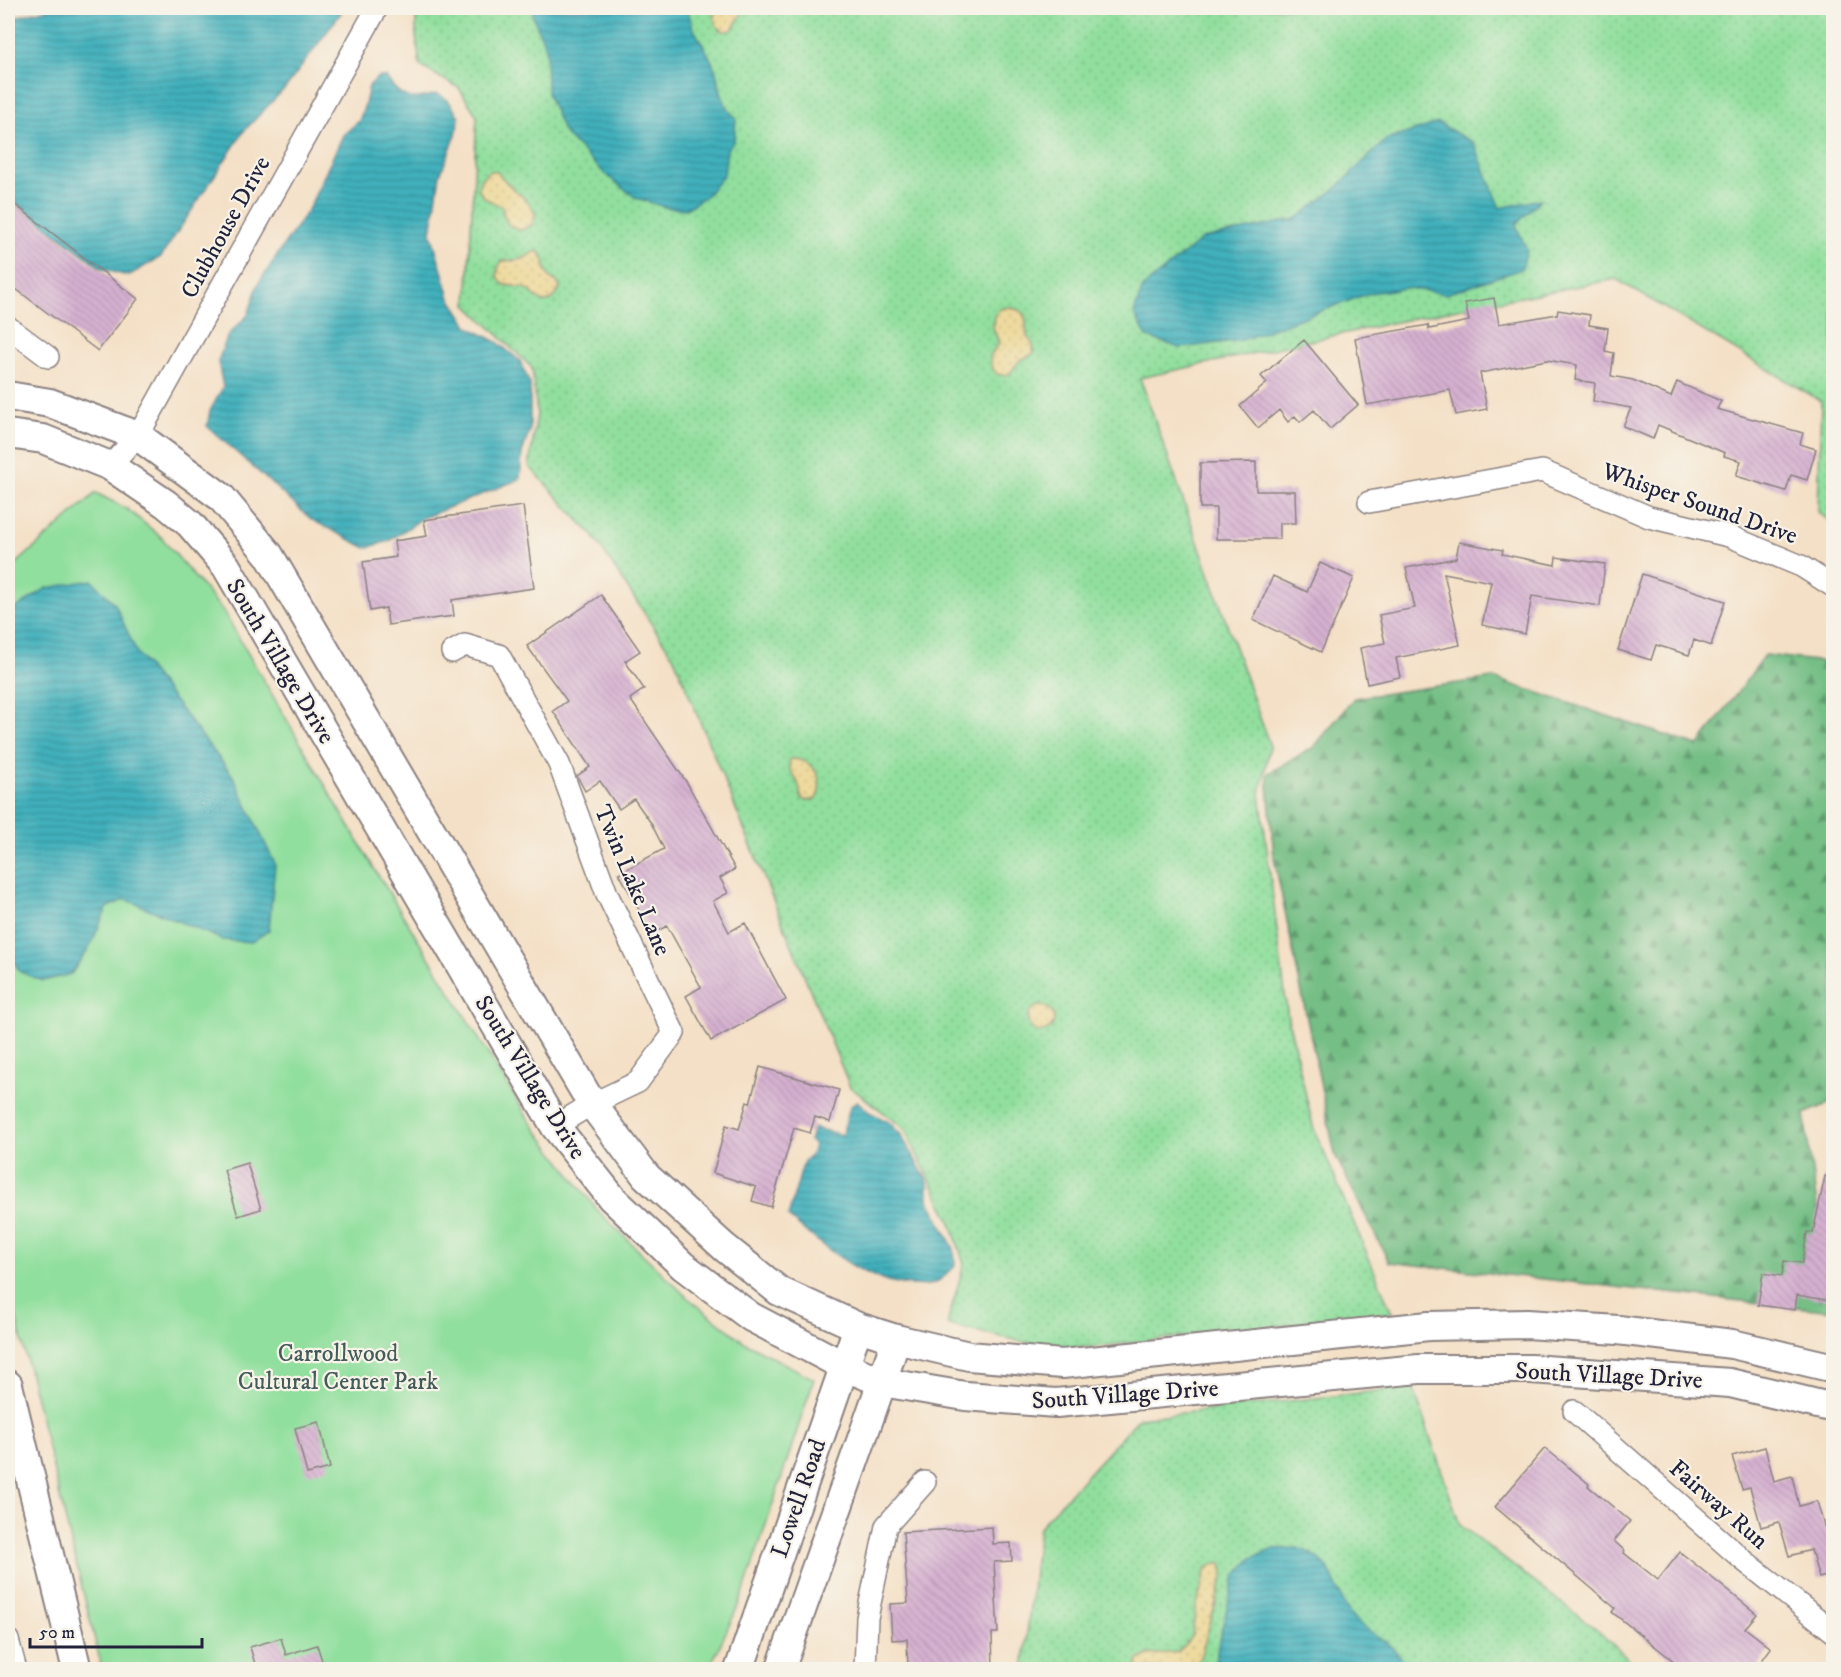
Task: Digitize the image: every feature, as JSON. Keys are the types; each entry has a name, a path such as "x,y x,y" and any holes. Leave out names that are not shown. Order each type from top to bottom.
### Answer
{"street":[{"name":"Clubhouse Drive","path":"110,466 138,436 377,8"},
{"path":"8,327 48,357"},
{"name":"South Village Drive","path":"8,396 50,403 138,436 221,497 269,555 592,1104 646,1176 724,1247 779,1291 858,1327 896,1339 969,1356 1062,1364 1429,1326 1527,1324 1618,1330 1732,1344 1833,1368"},
{"name":"South Village Drive","path":"8,434 43,439 110,466 166,504 190,524 226,566 555,1126 612,1198 683,1266 751,1317 844,1366 882,1382 965,1396 1056,1403 1419,1369 1531,1369 1730,1383 1833,1408"},
{"name":"Whisper Sound Drive","path":"1370,502 1542,471 1649,517 1729,536 1801,566 1833,587"},
{"name":"Twin Lake Lane","path":"452,652 465,645 498,655 559,764 607,894 674,1033 639,1082 592,1104 555,1126"},
{"name":"Lowell Road","path":"739,1670 858,1327"},
{"name":"Lowell Road","path":"780,1670 896,1339"},
{"path":"8,1385 77,1670"},
{"name":"Fairway Run","path":"1574,1411 1742,1559 1833,1632"},
{"path":"865,1670 867,1618 886,1526 926,1482"},
{"path":"8,1640 16,1670"}],"green space":[{"path":"416,8 1833,8 1833,524 1818,512 1821,401 1616,279 1447,311 1140,378 1270,746 1260,793 1288,1019 1313,1126 1392,1313 1094,1347 1046,1347 947,1325 964,1264 950,1220 904,1128 850,1087 674,658 594,537 529,466 537,414 532,368 467,305 477,116 459,88 420,66 416,36"},
{"name":"Carrollwood Cultural Center Park","path":"96,493 127,509 161,537 223,611 372,865 529,1120 599,1212 688,1298 744,1342 814,1379 742,1597 709,1669 102,1669 8,1284 8,571"},
{"path":"1765,655 1833,663 1833,1102 1804,1114 1832,1311 1389,1262 1335,1155 1274,858 1267,774 1314,747 1354,698 1493,678 1698,746"},
{"path":"1413,1387 1460,1525 1598,1631 1640,1669 1023,1670 1039,1527 1139,1418"}],"sand":[{"path":"720,8 742,8 743,11 732,30 724,31 717,26 714,15"},
{"path":"491,171 497,172 534,210 534,221 530,226 522,230 510,226 502,207 480,193 480,182"},
{"path":"538,251 544,259 548,275 557,282 560,288 554,298 545,302 527,289 503,284 497,276 499,265 503,261 522,259"},
{"path":"1009,307 1024,314 1027,337 1033,344 1033,354 1020,360 1009,374 1000,375 991,365 990,356 999,343 993,327 994,316 1000,309"},
{"path":"790,759 805,762 815,771 819,784 816,799 802,799 799,785 790,769"},
{"path":"1041,1006 1050,1010 1054,1019 1050,1028 1041,1032 1032,1028 1028,1019 1032,1010"},
{"path":"1221,1563 1224,1568 1223,1578 1201,1655 1195,1666 1188,1669 1136,1669 1139,1660 1148,1655 1178,1652 1186,1644 1192,1635 1196,1608 1207,1568"}],"water":[{"path":"50,8 343,8 287,86 244,131 161,257 128,276 103,269 13,201 8,179 8,19"},
{"path":"534,8 688,8 695,32 714,67 724,101 736,118 734,141 727,149 724,175 706,196 686,209 668,208 636,198 605,174 564,133 547,93 546,48 533,17"},
{"path":"378,77 386,77 397,91 408,97 421,98 437,94 448,100 459,117 456,135 440,175 431,233 450,298 469,327 497,342 520,361 530,384 530,430 522,453 520,479 423,518 389,541 366,548 312,520 207,426 210,411 223,387 218,361 228,335 248,315 258,284 309,208 343,135 359,121 369,86"},
{"path":"1438,123 1474,143 1500,208 1541,199 1516,225 1527,250 1522,269 1446,294 1407,288 1370,293 1242,340 1180,348 1147,337 1134,313 1143,287 1202,239 1296,219 1336,188 1386,140"},
{"path":"92,580 115,604 137,653 233,776 275,864 269,930 252,942 223,940 125,899 107,908 90,947 71,974 43,981 20,972 8,952 8,613 47,588"},
{"path":"857,1101 869,1112 889,1122 901,1135 928,1182 928,1199 954,1249 955,1266 932,1284 896,1283 862,1271 831,1251 788,1217 804,1161 811,1156 814,1145 810,1141 814,1128 842,1135 850,1107"},
{"path":"1297,1548 1320,1559 1332,1575 1351,1615 1391,1646 1409,1669 1210,1669 1216,1660 1235,1576 1252,1558 1274,1549"}],"building":[{"path":"8,199 138,299 98,351 8,283"},
{"path":"1494,298 1499,324 1557,314 1558,310 1590,315 1589,325 1608,328 1605,351 1614,353 1611,376 1633,380 1671,397 1677,382 1721,401 1717,409 1803,433 1800,444 1816,449 1807,480 1791,475 1786,491 1736,476 1741,461 1724,456 1725,453 1658,425 1653,439 1623,426 1631,408 1593,401 1595,383 1575,380 1577,365 1547,360 1480,373 1487,409 1456,415 1450,390 1367,405 1355,338 1428,325 1429,329 1469,321 1465,303"},
{"path":"1304,340 1358,405 1330,429 1314,410 1300,422 1295,416 1288,422 1279,410 1258,428 1240,406 1267,383 1261,376"},
{"path":"1256,462 1256,491 1295,491 1296,523 1280,523 1280,539 1216,539 1216,508 1200,508 1200,463"},
{"path":"523,506 534,588 452,600 454,616 388,625 386,608 370,611 363,562 396,557 394,541 427,536 424,520"},
{"path":"1459,542 1503,550 1502,554 1555,565 1556,557 1605,564 1600,606 1532,596 1525,634 1482,625 1491,582 1444,573 1460,645 1396,658 1400,677 1367,684 1360,648 1385,643 1379,615 1415,608 1406,568 1456,558"},
{"path":"1320,563 1354,578 1321,652 1253,620 1273,576 1307,592"},
{"path":"1642,574 1725,601 1711,646 1694,640 1689,655 1656,645 1651,660 1618,650"},
{"path":"601,595 640,651 625,661 644,689 630,699 687,783 735,869 720,878 728,893 713,901 729,932 745,923 786,1000 711,1041 686,996 701,987 667,926 652,934 619,873 664,849 651,823 634,799 619,809 600,781 585,791 577,776 590,767 553,711 567,701 527,646"},
{"path":"760,1067 839,1090 830,1122 815,1117 810,1133 794,1128 771,1207 752,1201 756,1187 713,1173 726,1125 739,1129 747,1102 750,1103"},
{"path":"247,1163 261,1209 238,1216 224,1170"},
{"path":"1825,1176 1833,1177 1833,1301 1797,1295 1795,1310 1758,1305 1763,1273 1782,1276 1784,1261 1802,1263 1807,1232 1813,1233"},
{"path":"319,1422 330,1468 307,1474 295,1428"},
{"path":"1765,1447 1774,1481 1792,1476 1799,1506 1817,1501 1826,1533 1833,1531 1833,1574 1819,1578 1811,1550 1789,1556 1779,1522 1761,1527 1750,1487 1742,1489 1732,1456"},
{"path":"1545,1448 1630,1521 1614,1541 1625,1551 1624,1553 1658,1580 1680,1552 1757,1614 1745,1628 1771,1648 1755,1670 1685,1670 1612,1612 1615,1608 1495,1507"},
{"path":"992,1527 993,1544 1011,1543 1012,1561 994,1562 998,1633 992,1633 993,1670 908,1670 907,1639 892,1640 890,1604 908,1603 903,1532"},
{"path":"281,1638 286,1655 317,1645 325,1670 253,1670 252,1665 255,1664 250,1647"}]}
